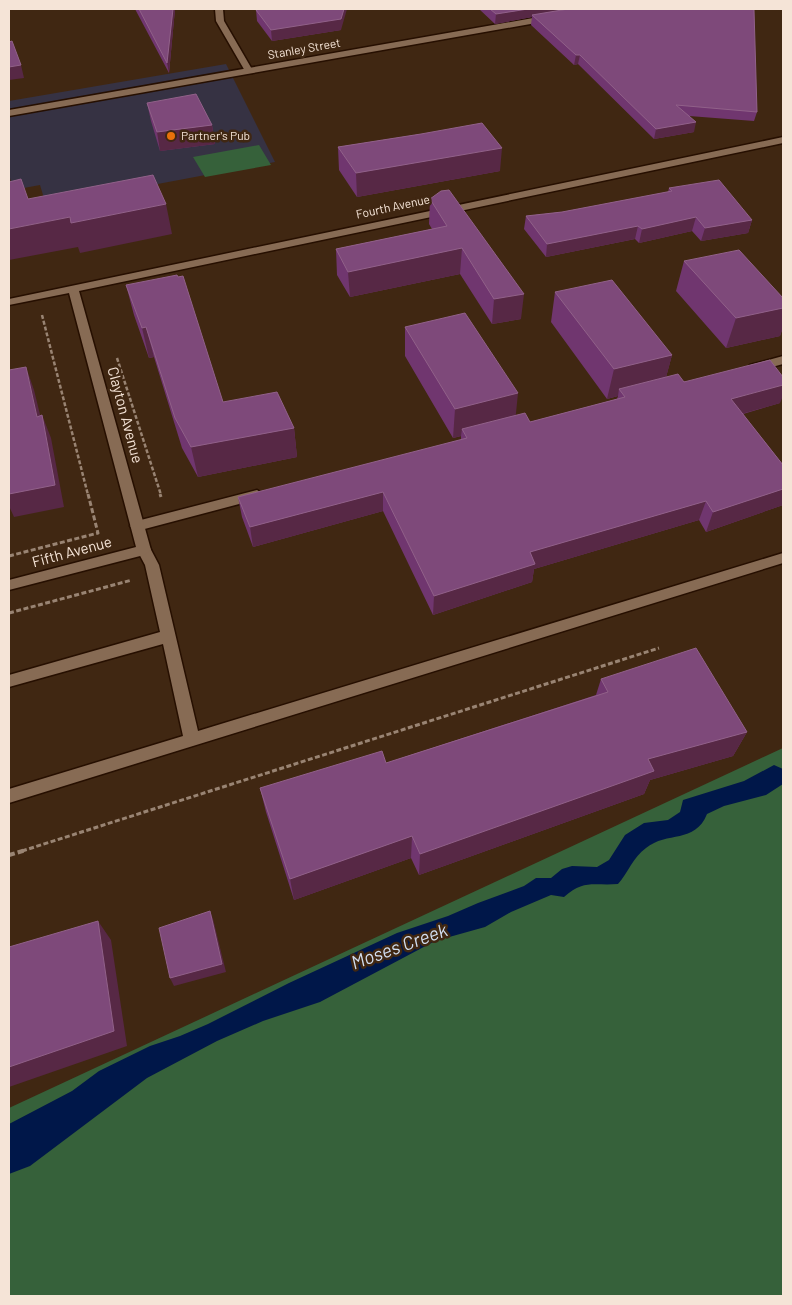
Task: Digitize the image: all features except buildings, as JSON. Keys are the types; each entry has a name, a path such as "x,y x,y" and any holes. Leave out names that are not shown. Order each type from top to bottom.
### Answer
{"street":[{"path":"219,9 220,21 249,71"},
{"name":"Stanley Street","path":"9,114 556,17"},
{"name":"Fourth Avenue","path":"9,302 783,140"},
{"name":"Clayton Avenue","path":"73,288 137,526 154,574 192,740"},
{"path":"745,370 783,360"},
{"path":"137,526 274,491"},
{"name":"Fifth Avenue","path":"9,585 144,550"},
{"path":"9,796 783,558"},
{"path":"9,682 168,636"}],"path":[{"path":"9,556 98,533 42,315"},
{"path":"114,349 168,518"},
{"path":"9,612 154,574"},
{"path":"9,855 659,648"}],"shaded area":[{"path":"226,64 275,162 46,205 40,185 13,190 9,174 9,101"}],"green space":[{"path":"259,145 271,165 205,177 193,157"},
{"path":"783,748 783,1296 9,1296 9,1108"}],"water":[{"name":"Moses Creek","path":"774,765 783,769 783,784 766,795 724,806 707,814 695,830 654,843 641,852 618,884 589,884 571,891 564,897 551,895 511,912 485,927 435,941 320,1002 263,1021 217,1041 147,1078 30,1166 9,1174 9,1124 72,1091 99,1071 150,1046 208,1024 289,983 397,933 448,916 524,886 536,878 551,878 562,869 572,866 597,867 609,860 625,835 644,823 668,820 680,812 683,800 744,781"}],"place":[{"name":"Partner's Pub","path":"171,136"}]}
